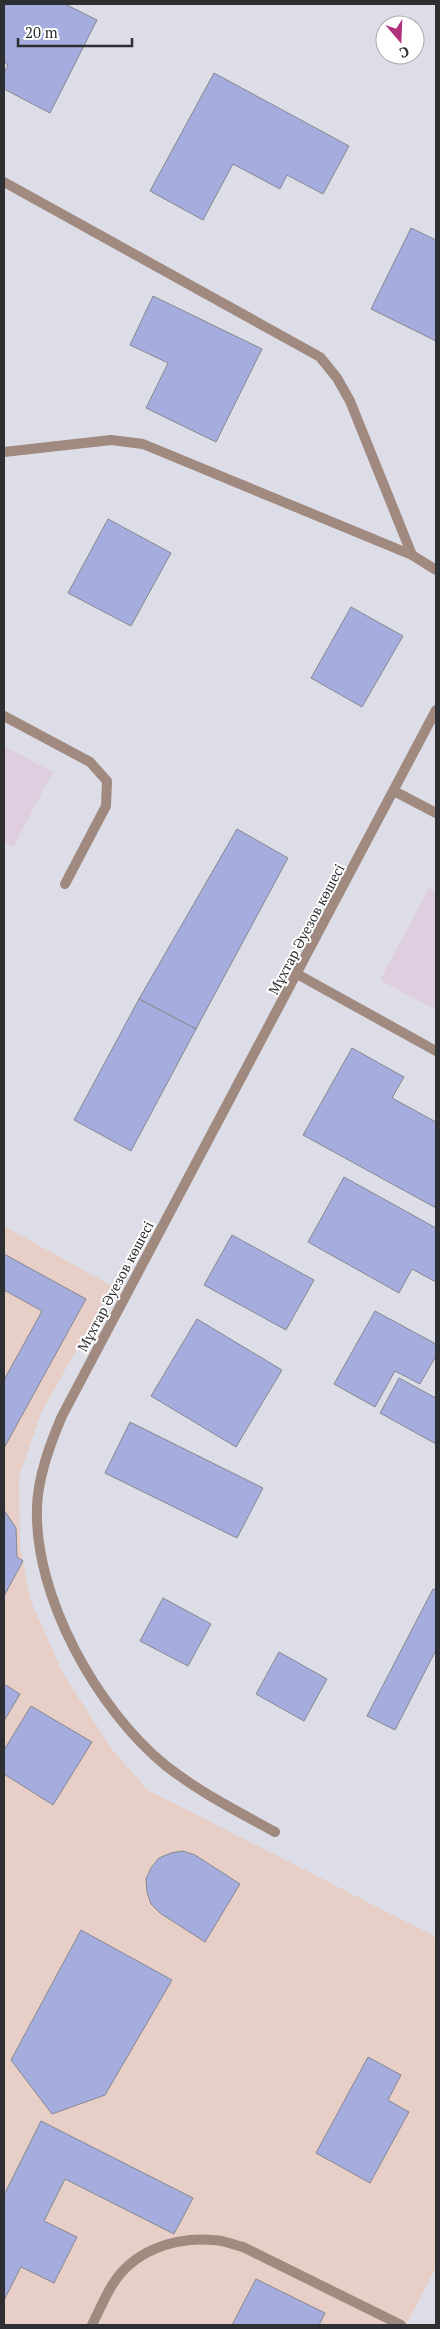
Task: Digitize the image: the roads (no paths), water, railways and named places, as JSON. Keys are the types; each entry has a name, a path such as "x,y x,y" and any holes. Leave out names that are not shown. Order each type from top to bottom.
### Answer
{"street":[{"path":"4,182 320,357 337,378 350,401 412,555"},
{"path":"4,452 111,440 143,444 412,555 436,570"},
{"name":"Мұхтар Әуезов көшесі","path":"275,1832 186,1781 163,1763 118,1714 81,1659 65,1629 54,1601 40,1550 37,1506 49,1448 62,1416 436,710"},
{"path":"4,716 90,762 107,781 106,806 65,884"},
{"path":"394,791 436,813"},
{"path":"297,974 436,1051"},
{"path":"92,2325 111,2287 126,2267 143,2254 165,2244 188,2240 215,2240 243,2247 401,2325"}]}
